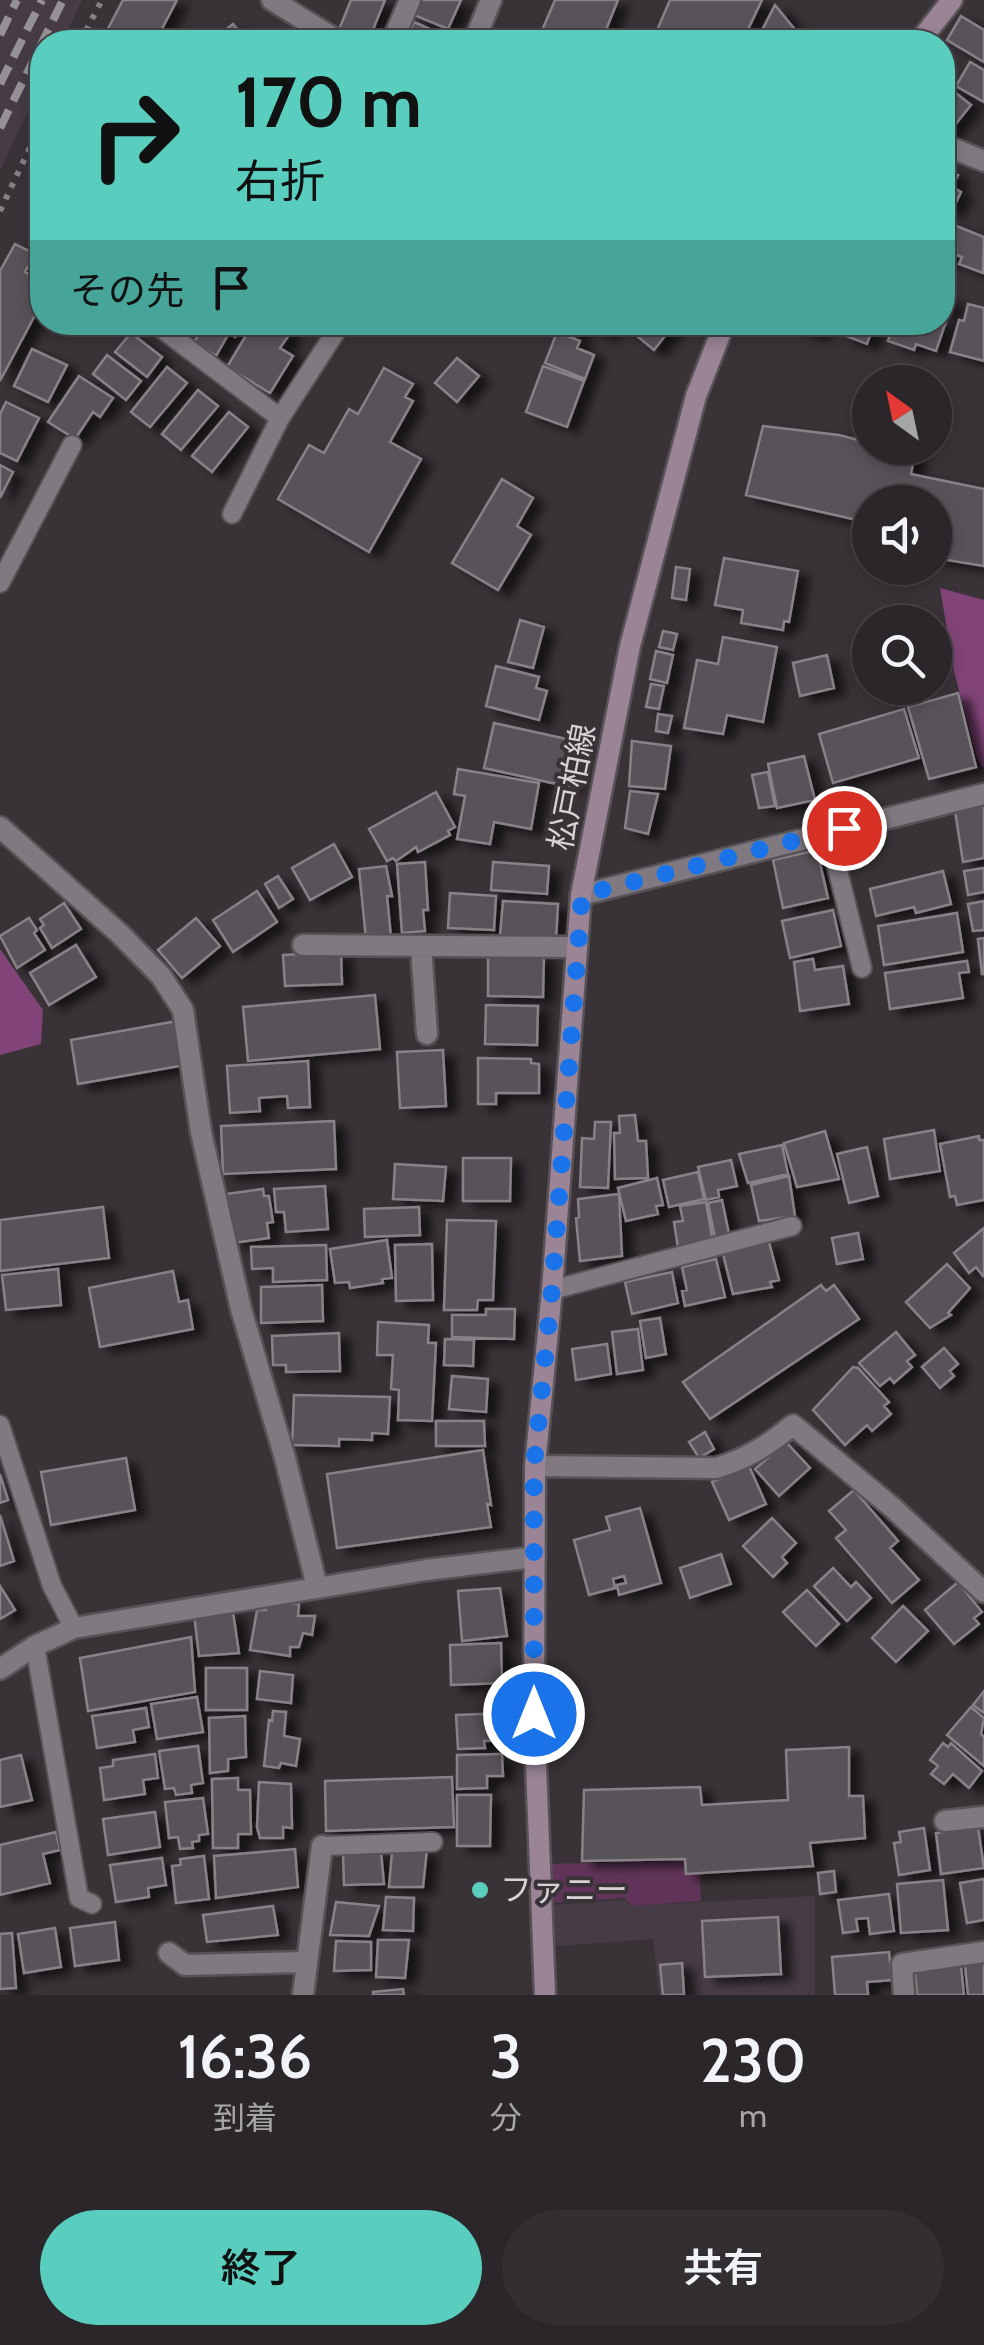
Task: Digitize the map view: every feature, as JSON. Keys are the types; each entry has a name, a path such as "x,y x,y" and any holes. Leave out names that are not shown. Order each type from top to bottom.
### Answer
{"main road":[{"path":"928,30 952,0"},
{"name":"松戸柏線","path":"545,1995 534,1714 534,1466 552,1290 582,895 630,646 713,335"}],"street":[{"path":"272,0 321,30"},
{"path":"397,30 410,0"},
{"path":"479,30 492,0"},
{"path":"955,149 984,160"},
{"path":"582,895 984,794"},
{"path":"0,826 120,934 161,976 183,1010 201,1132 241,1309 285,1458 317,1588"},
{"path":"304,945 577,947"},
{"path":"420,946 427,1034"},
{"path":"534,1466 716,1468 742,1460 793,1425 894,1508 984,1592"},
{"path":"0,1669 35,1646 74,1628 535,1556"},
{"path":"984,1805 978,1812 984,1817"},
{"path":"945,1821 984,1817"},
{"path":"303,1995 322,1846"},
{"path":"904,1995 902,1964 984,1952"},
{"path":"169,1953 186,1965 307,1962"}],"lane":[{"path":"171,335 280,418"},
{"path":"232,514 280,418 334,335"},
{"path":"0,584 72,445"},
{"path":"828,831 862,968"},
{"path":"552,1290 792,1226"},
{"path":"0,1424 52,1586 74,1628"},
{"path":"35,1646 79,1898 92,1904"},
{"path":"322,1846 433,1842"}],"path":[{"path":"86,30 102,0"},
{"path":"0,211 30,147"}],"shaded area":[{"path":"0,0 82,0 68,30 30,30 30,107 0,170"},
{"path":"940,588 984,600 984,769 977,758 954,671 952,605 943,605"},
{"path":"0,949 43,1010 41,1044 0,1055"},
{"path":"684,1861 685,1875 700,1874 701,1901 632,1906 625,1898 550,1903 547,1864"},
{"path":"815,1896 815,1995 659,1995 653,1939 555,1946 550,1905 625,1900 631,1906"}],"building":[{"path":"123,0 177,0 161,30 107,30"},
{"path":"351,0 385,0 373,30 339,30"},
{"path":"421,0 461,0 448,29 414,15"},
{"path":"555,0 618,0 606,30 542,30"},
{"path":"670,0 762,0 748,30 657,30"},
{"path":"775,5 795,30 762,30"},
{"path":"961,16 984,30 984,62 955,45 953,30"},
{"path":"414,22 432,30 411,30"},
{"path":"970,62 984,70 984,102 956,86"},
{"path":"955,92 971,105 955,125"},
{"path":"955,225 984,237 983,273 959,264 962,257 955,254"},
{"path":"15,244 30,252 25,272 30,275 30,325 0,381 0,271"},
{"path":"968,304 984,308 984,361 950,352 959,320 964,321"},
{"path":"134,335 162,357 147,377 115,352"},
{"path":"198,335 228,335 216,356 194,342"},
{"path":"246,335 289,335 280,348 293,356 270,393 227,367"},
{"path":"556,335 580,341 577,348 594,355 585,379 545,363"},
{"path":"636,335 666,335 654,350"},
{"path":"844,335 870,335 867,344"},
{"path":"890,335 941,335 936,351 916,344 914,350 888,341"},
{"path":"32,349 67,365 48,402 14,386"},
{"path":"107,355 141,381 126,400 93,374"},
{"path":"457,358 479,376 457,402 435,383"},
{"path":"543,366 584,381 567,427 526,412"},
{"path":"167,367 187,383 150,427 131,412"},
{"path":"384,368 413,384 405,397 413,401 390,442 421,459 369,552 278,499 309,445 324,453 349,409 358,414"},
{"path":"79,376 113,398 100,417 93,412 75,439 48,422"},
{"path":"198,390 218,406 181,450 162,434"},
{"path":"6,402 39,418 17,461 0,453 0,414"},
{"path":"229,412 248,427 212,472 192,456"},
{"path":"763,426 852,438 852,465 913,465 911,474 984,489 984,566 952,561 952,485 852,485 852,519 746,495"},
{"path":"0,465 13,472 0,498"},
{"path":"502,479 533,498 517,526 531,535 498,590 452,563"},
{"path":"724,558 798,571 789,622 784,621 783,630 741,623 743,610 715,605"},
{"path":"676,567 690,569 686,600 672,598"},
{"path":"520,620 544,627 533,668 508,662"},
{"path":"663,631 677,634 673,650 659,647"},
{"path":"723,637 777,647 763,722 727,715 723,734 684,728 697,660 718,664"},
{"path":"656,651 673,655 667,683 650,679"},
{"path":"827,655 834,688 800,696 793,663"},
{"path":"496,666 539,677 536,688 547,691 539,720 486,706"},
{"path":"651,684 664,686 659,709 646,707"},
{"path":"958,693 976,767 929,779 908,707 952,705 952,695"},
{"path":"904,709 919,758 833,783 819,734"},
{"path":"658,714 672,716 668,733 656,731"},
{"path":"494,723 580,742 570,787 484,768"},
{"path":"632,741 671,746 665,789 629,786"},
{"path":"804,756 815,800 777,808 768,764"},
{"path":"458,769 539,783 531,829 494,822 490,844 457,839 465,796 454,794"},
{"path":"768,772 775,806 759,808 752,775"},
{"path":"630,791 658,794 648,834 625,828"},
{"path":"436,792 455,827 448,831 450,835 418,852 416,847 396,861 387,861 369,829"},
{"path":"984,806 984,858 963,862 955,811"},
{"path":"334,844 352,877 310,900 292,868"},
{"path":"817,850 828,898 783,908 773,860"},
{"path":"425,862 425,931 402,933 397,864"},
{"path":"493,862 549,866 547,894 491,890"},
{"path":"386,866 392,896 387,896 391,937 366,939 359,869"},
{"path":"984,868 984,892 968,895 964,871"},
{"path":"943,871 951,904 916,913 914,907 876,916 870,889"},
{"path":"278,876 293,899 279,908 265,884"},
{"path":"257,891 277,922 233,952 213,920"},
{"path":"450,893 496,896 494,930 448,928"},
{"path":"503,901 558,904 556,940 500,936"},
{"path":"984,901 984,930 973,931 968,904"},
{"path":"64,903 81,929 52,948 40,928 44,925 40,919"},
{"path":"833,910 841,946 790,958 782,921"},
{"path":"957,913 963,952 884,965 878,926"},
{"path":"29,918 45,950 17,968 0,936"},
{"path":"196,918 220,946 182,978 158,950"},
{"path":"984,938 984,974 982,974 978,939"},
{"path":"76,945 96,977 49,1005 30,973"},
{"path":"341,952 342,984 285,986 283,955"},
{"path":"488,953 544,954 543,997 488,996"},
{"path":"813,959 815,970 843,966 849,1004 800,1011 794,962"},
{"path":"967,961 969,972 959,973 963,998 890,1009 885,973"},
{"path":"375,995 380,1049 248,1061 243,1007"},
{"path":"486,1005 538,1006 537,1045 485,1044"},
{"path":"177,1021 185,1065 78,1084 71,1040"},
{"path":"443,1050 446,1106 400,1108 397,1052"},
{"path":"478,1058 531,1059 531,1063 539,1064 539,1093 496,1093 496,1104 478,1104"},
{"path":"308,1061 310,1107 288,1108 287,1096 259,1098 260,1111 230,1113 227,1066"},
{"path":"635,1115 638,1141 646,1141 648,1178 615,1179 614,1133 620,1133 619,1116"},
{"path":"334,1121 336,1169 223,1174 221,1126"},
{"path":"595,1122 611,1122 608,1188 580,1187 582,1138 594,1139"},
{"path":"934,1130 940,1171 890,1179 884,1139"},
{"path":"825,1131 839,1179 797,1187 784,1143"},
{"path":"979,1136 979,1140 984,1140 984,1200 957,1205 955,1196 950,1197 940,1144"},
{"path":"782,1145 788,1174 748,1183 739,1154"},
{"path":"867,1147 878,1196 849,1203 837,1154"},
{"path":"463,1158 511,1158 510,1201 463,1201"},
{"path":"731,1160 737,1186 718,1190 719,1197 706,1200 698,1167"},
{"path":"395,1164 446,1167 443,1201 393,1199"},
{"path":"698,1172 704,1199 669,1207 663,1180"},
{"path":"789,1176 795,1216 759,1221 751,1185"},
{"path":"657,1178 663,1205 656,1206 658,1214 626,1221 618,1188"},
{"path":"325,1186 328,1229 286,1232 284,1212 276,1212 274,1189"},
{"path":"263,1189 264,1196 269,1196 273,1222 267,1223 269,1238 233,1243 226,1194"},
{"path":"619,1194 622,1256 580,1261 578,1199"},
{"path":"722,1200 729,1234 715,1238 708,1203"},
{"path":"706,1202 712,1237 678,1248 674,1222 683,1221 680,1206"},
{"path":"103,1207 109,1258 0,1271 0,1220"},
{"path":"419,1207 420,1235 365,1237 364,1209"},
{"path":"447,1220 496,1221 493,1300 478,1300 477,1310 444,1310"},
{"path":"984,1228 983,1276 976,1267 969,1273 954,1253"},
{"path":"858,1233 863,1259 837,1264 832,1238"},
{"path":"387,1240 392,1278 350,1288 349,1282 335,1283 330,1249"},
{"path":"769,1242 779,1280 770,1282 772,1287 733,1294 723,1254"},
{"path":"432,1244 433,1300 396,1301 395,1245"},
{"path":"326,1245 327,1280 273,1282 273,1268 252,1269 251,1247"},
{"path":"716,1259 725,1297 685,1306 682,1291 687,1290 682,1267"},
{"path":"947,1264 970,1288 948,1313 951,1315 930,1328 906,1302"},
{"path":"58,1269 61,1305 6,1310 2,1275"},
{"path":"173,1271 179,1302 188,1300 193,1329 100,1347 89,1288"},
{"path":"672,1272 678,1303 632,1314 625,1282"},
{"path":"322,1285 323,1321 261,1323 261,1287"},
{"path":"821,1285 826,1291 834,1285 859,1319 710,1419 683,1382"},
{"path":"486,1309 515,1309 514,1339 452,1337 452,1315 486,1315"},
{"path":"660,1318 666,1354 646,1358 640,1321"},
{"path":"378,1322 429,1325 428,1343 436,1343 432,1421 398,1420 399,1390 391,1389 393,1355 377,1355"},
{"path":"638,1329 643,1370 617,1374 612,1332"},
{"path":"896,1332 915,1355 907,1361 912,1367 894,1383 890,1378 880,1386 859,1363"},
{"path":"339,1333 340,1371 286,1372 286,1365 273,1365 272,1336"},
{"path":"445,1339 474,1340 473,1366 444,1365"},
{"path":"607,1344 611,1374 576,1380 572,1349"},
{"path":"944,1348 958,1364 950,1371 954,1376 940,1388 922,1367"},
{"path":"853,1367 889,1402 884,1406 891,1414 872,1431 867,1425 845,1445 813,1410"},
{"path":"452,1376 488,1379 486,1412 449,1409"},
{"path":"294,1395 390,1397 388,1434 372,1433 372,1440 339,1439 339,1446 292,1445"},
{"path":"436,1421 484,1421 485,1446 436,1446"},
{"path":"705,1432 714,1449 699,1458 689,1442"},
{"path":"786,1442 810,1468 779,1496 755,1469"},
{"path":"483,1450 491,1527 337,1548 327,1474"},
{"path":"126,1458 135,1510 51,1525 41,1472"},
{"path":"749,1466 766,1504 729,1520 712,1482"},
{"path":"0,1474 8,1500 0,1503"},
{"path":"854,1490 898,1541 890,1548 919,1580 892,1603 836,1538 846,1530 829,1511"},
{"path":"640,1508 661,1583 619,1595 617,1585 626,1583 624,1576 613,1579 615,1588 589,1595 574,1540 610,1530 606,1517"},
{"path":"0,1515 14,1561 0,1566"},
{"path":"772,1518 796,1543 782,1557 787,1563 773,1577 743,1546"},
{"path":"721,1554 731,1584 690,1598 680,1568"},
{"path":"833,1568 851,1587 856,1582 871,1598 847,1621 814,1586"},
{"path":"958,1582 982,1612 974,1618 979,1624 954,1644 925,1610"},
{"path":"0,1586 15,1610 0,1619"},
{"path":"500,1588 507,1636 462,1641 458,1591"},
{"path":"807,1590 839,1624 816,1646 783,1612"},
{"path":"265,1602 299,1604 298,1616 315,1616 312,1635 303,1633 299,1647 290,1647 290,1656 250,1650 257,1610 266,1610"},
{"path":"903,1606 928,1631 896,1662 872,1638"},
{"path":"233,1612 239,1653 199,1656 194,1614"},
{"path":"191,1637 195,1692 88,1711 80,1658"},
{"path":"501,1643 502,1683 451,1685 450,1645"},
{"path":"206,1668 247,1668 247,1710 206,1710"},
{"path":"260,1671 293,1675 291,1703 257,1699"},
{"path":"984,1691 984,1713 973,1705"},
{"path":"197,1697 203,1732 157,1739 151,1704"},
{"path":"971,1707 984,1718 984,1766 947,1735"},
{"path":"146,1708 149,1727 133,1730 135,1742 97,1748 92,1716"},
{"path":"273,1711 286,1712 284,1736 300,1739 296,1766 264,1766"},
{"path":"505,1713 506,1740 484,1741 485,1748 458,1749 456,1715"},
{"path":"245,1716 246,1757 228,1759 228,1771 210,1773 209,1718"},
{"path":"943,1743 948,1747 951,1743 982,1771 969,1788 953,1774 944,1784 931,1774 938,1766 930,1760"},
{"path":"198,1746 203,1783 191,1785 192,1793 176,1795 174,1788 165,1789 159,1751"},
{"path":"849,1747 849,1796 863,1796 865,1838 810,1843 813,1866 686,1874 685,1859 582,1861 584,1790 700,1787 702,1805 788,1800 786,1750"},
{"path":"155,1754 158,1778 143,1780 145,1794 104,1800 100,1768 113,1766 113,1760"},
{"path":"502,1754 503,1776 487,1776 487,1788 457,1789 457,1755"},
{"path":"21,1755 32,1800 0,1807 0,1760"},
{"path":"452,1777 454,1827 326,1831 325,1781"},
{"path":"238,1778 238,1790 250,1790 251,1834 238,1834 238,1848 213,1848 212,1779"},
{"path":"259,1782 291,1784 292,1828 283,1827 283,1838 260,1838"},
{"path":"457,1795 491,1795 490,1846 457,1846"},
{"path":"203,1798 208,1834 199,1835 199,1841 192,1842 193,1848 180,1849 178,1837 169,1838 165,1802"},
{"path":"155,1812 160,1847 108,1855 103,1819"},
{"path":"978,1827 984,1868 941,1874 936,1833"},
{"path":"924,1828 930,1870 899,1875 894,1843 901,1842 899,1832"},
{"path":"56,1832 60,1850 43,1854 50,1883 0,1895 0,1845"},
{"path":"295,1849 298,1887 216,1898 214,1856"},
{"path":"427,1849 423,1887 389,1887 392,1852"},
{"path":"381,1852 384,1884 344,1885 343,1854"},
{"path":"204,1856 209,1899 176,1903 172,1866 181,1865 180,1859"},
{"path":"162,1858 166,1885 148,1888 149,1897 116,1902 110,1865"},
{"path":"834,1871 836,1892 820,1894 818,1873"},
{"path":"984,1879 984,1920 967,1923 960,1883"},
{"path":"943,1880 948,1930 901,1933 897,1884"},
{"path":"889,1894 894,1931 870,1934 868,1918 856,1919 858,1931 843,1933 838,1900"},
{"path":"386,1897 414,1898 413,1931 383,1930"},
{"path":"336,1902 379,1906 369,1936 330,1935"},
{"path":"273,1906 278,1935 207,1942 203,1915"},
{"path":"778,1917 781,1974 705,1977 702,1921"},
{"path":"115,1922 119,1960 75,1966 70,1928"},
{"path":"55,1928 61,1967 24,1973 18,1934"},
{"path":"12,1933 16,1988 0,1989 0,1934"},
{"path":"378,1940 409,1940 405,1978 376,1977"},
{"path":"336,1941 371,1942 371,1970 334,1971"},
{"path":"889,1952 892,1980 867,1982 868,1995 835,1995 832,1957"},
{"path":"682,1963 684,1995 663,1995 660,1965"},
{"path":"984,1963 984,1995 968,1995 965,1965"},
{"path":"961,1966 964,1995 917,1995 915,1972"},
{"path":"403,1989 404,1995 373,1995 373,1992"}],"railway":[{"path":"0,35 17,0"},
{"path":"0,84 42,0"},
{"path":"48,30 63,0"},
{"path":"0,128 30,67"}],"place":[{"name":"ファニー","path":"480,1890"}],"route":[{"path":"534,1714 534,1466 552,1290 582,895 844,828"}]}
